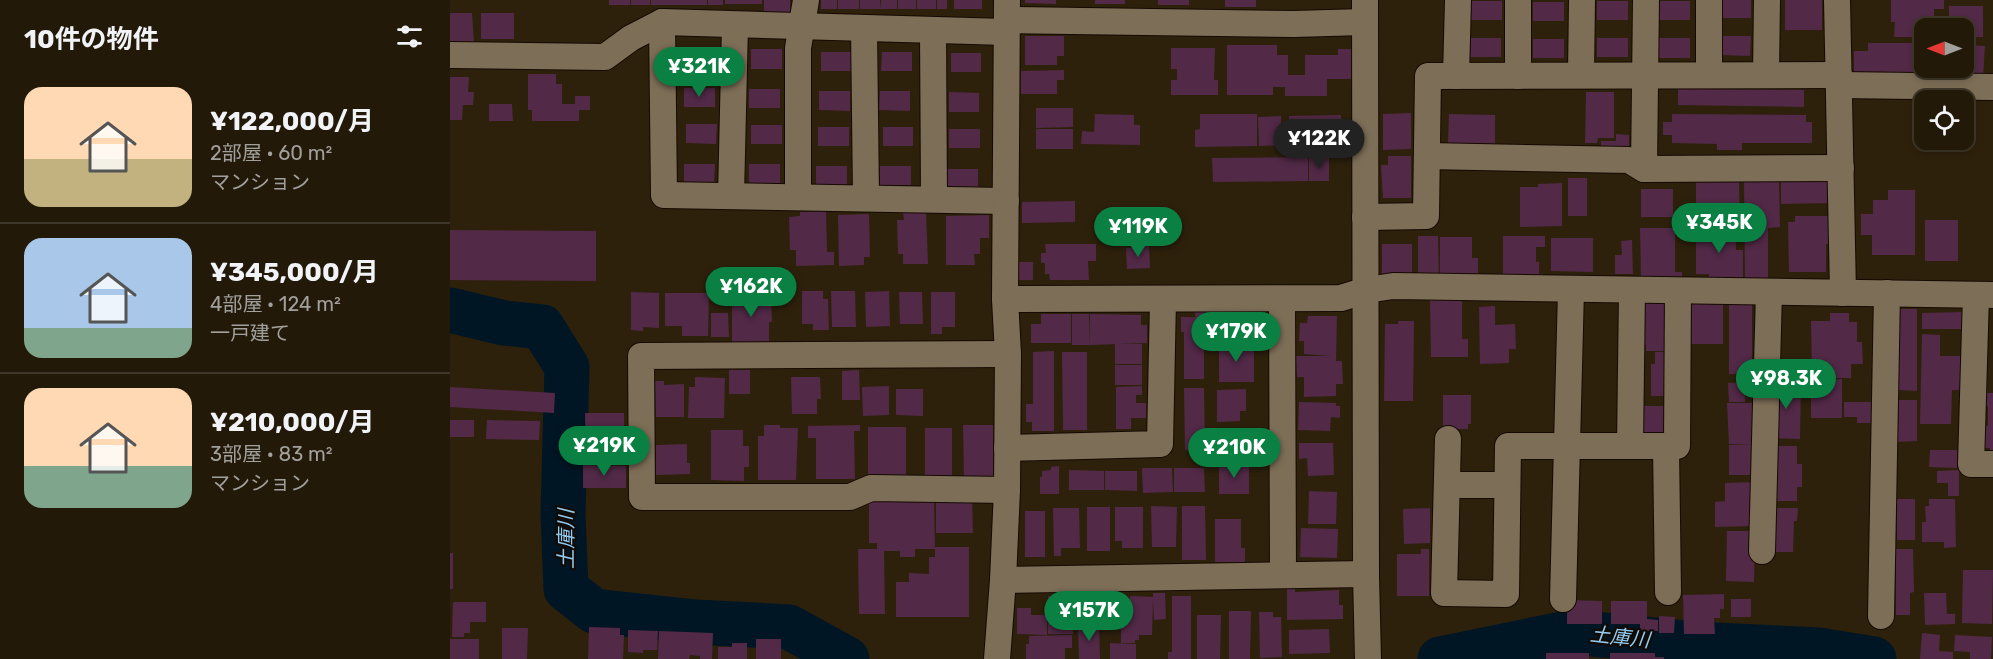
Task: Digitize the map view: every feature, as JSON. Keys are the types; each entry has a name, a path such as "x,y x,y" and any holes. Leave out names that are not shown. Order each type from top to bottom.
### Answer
{"street":[{"path":"798,196 798,48 806,0"},
{"path":"1456,76 1458,0"},
{"path":"1518,0 1518,76"},
{"path":"1581,75 1582,0"},
{"path":"1644,169 1646,0"},
{"path":"1709,0 1709,75"},
{"path":"1766,75 1767,0"},
{"path":"1836,0 1843,293"},
{"path":"450,56 605,57 631,38 662,22 933,30 1006,18 1294,24 1364,11 1368,659"},
{"path":"997,659 1003,589 1007,490 1006,18"},
{"path":"662,22 664,195 1006,201"},
{"path":"731,196 735,25"},
{"path":"864,28 866,198"},
{"path":"933,30 934,199"},
{"path":"1365,217 1426,216 1428,76 1766,75 1993,87"},
{"path":"1427,156 1629,160 1644,169 1841,168"},
{"path":"1005,298 1341,298 1367,290 1393,286 1984,295 1983,373 1971,464 1993,464"},
{"path":"1563,599 1572,290"},
{"path":"1630,446 1632,290"},
{"path":"1448,440 1444,593 1506,594 1508,446 1677,446 1678,291"},
{"path":"1762,551 1769,292"},
{"path":"1881,616 1887,293"},
{"path":"1007,448 1160,444 1163,299"},
{"path":"1282,299 1283,575"},
{"path":"1007,490 871,488 850,497 642,497 640,356 1008,354"},
{"path":"1666,447 1668,592"},
{"path":"1447,484 1507,485"},
{"path":"1003,589 1283,575 1366,575"}],"building":[{"path":"609,0 630,0 630,5 609,5"},
{"path":"631,0 650,0 650,5 631,5"},
{"path":"651,0 707,0 707,5 651,5"},
{"path":"708,0 723,0 723,5 708,5"},
{"path":"725,0 762,0 762,4 725,4"},
{"path":"764,0 790,0 790,15 764,15"},
{"path":"821,0 837,0 837,9 821,9"},
{"path":"838,0 859,0 859,9 838,9"},
{"path":"860,0 880,0 880,9 860,9"},
{"path":"881,0 897,0 897,9 880,9"},
{"path":"898,0 916,0 916,9 898,9"},
{"path":"917,0 936,0 936,9 917,9"},
{"path":"937,0 947,0 947,9 937,9"},
{"path":"954,0 982,0 982,9 954,9"},
{"path":"1025,0 1056,0 1056,4 1025,3"},
{"path":"1095,0 1125,0 1125,4 1095,4"},
{"path":"1158,0 1189,0 1189,5 1158,5"},
{"path":"1225,0 1256,0 1256,7 1225,7"},
{"path":"1720,0 1751,0 1751,18 1720,18"},
{"path":"1785,0 1822,0 1822,30 1785,30"},
{"path":"1891,0 1944,0 1944,9 1934,9 1934,18 1914,18 1914,37 1894,37 1895,22 1891,22"},
{"path":"1471,1 1502,1 1502,20 1471,20"},
{"path":"1597,1 1628,1 1628,20 1597,20"},
{"path":"1659,1 1690,1 1690,20 1659,20"},
{"path":"1533,2 1564,2 1564,21 1533,21"},
{"path":"1949,6 1983,6 1983,37 1974,37 1974,18 1949,18"},
{"path":"450,13 472,13 474,43 450,44"},
{"path":"481,13 514,13 514,39 481,39"},
{"path":"1025,36 1064,36 1064,56 1057,56 1057,65 1025,65"},
{"path":"1720,36 1751,36 1750,56 1720,55"},
{"path":"1471,38 1501,38 1501,57 1470,57"},
{"path":"1597,38 1628,38 1628,57 1597,57"},
{"path":"1659,38 1690,38 1690,58 1659,58"},
{"path":"1533,39 1564,39 1564,58 1533,58"},
{"path":"1868,43 1914,43 1914,77 1854,77 1854,51 1868,51"},
{"path":"1227,45 1277,45 1277,55 1288,55 1288,75 1305,75 1305,55 1338,55 1338,49 1355,49 1355,79 1327,79 1327,96 1285,96 1285,87 1273,87 1273,95 1227,95"},
{"path":"1974,45 1985,46 1983,77 1974,77"},
{"path":"687,48 717,49 717,68 686,68"},
{"path":"1171,48 1215,48 1214,80 1218,80 1218,95 1171,95 1171,80 1177,80 1177,69 1171,69"},
{"path":"751,49 782,49 782,69 751,69"},
{"path":"821,52 852,52 852,71 821,71"},
{"path":"882,52 912,52 912,71 881,71"},
{"path":"951,53 981,53 981,72 951,72"},
{"path":"1064,70 1064,80 1057,80 1057,94 1021,94 1021,71"},
{"path":"528,74 556,74 556,84 562,84 562,104 575,104 575,96 590,96 590,110 579,110 579,121 532,121 532,110 528,110"},
{"path":"450,77 469,77 468,92 474,92 473,105 463,105 462,120 450,120"},
{"path":"684,88 715,88 715,107 684,107"},
{"path":"749,89 780,89 780,108 749,108"},
{"path":"1678,89 1804,90 1804,107 1678,105"},
{"path":"819,91 850,91 850,111 819,110"},
{"path":"880,91 910,91 910,111 879,110"},
{"path":"949,92 979,93 979,112 949,112"},
{"path":"1586,92 1614,92 1614,138 1598,138 1597,143 1585,143"},
{"path":"489,104 512,104 513,121 489,121"},
{"path":"1036,108 1073,108 1073,127 1036,128"},
{"path":"1411,113 1411,149 1383,150 1383,114"},
{"path":"1095,114 1134,115 1134,125 1140,125 1140,145 1081,144 1082,131 1094,132"},
{"path":"1200,114 1257,114 1257,146 1195,147 1195,130 1200,129"},
{"path":"1449,114 1495,115 1495,144 1448,143"},
{"path":"1672,114 1806,115 1806,122 1812,122 1812,143 1742,143 1742,150 1717,150 1717,144 1672,143 1672,135 1663,135 1663,122 1672,122"},
{"path":"1341,115 1341,133 1332,134 1332,145 1294,146 1294,134 1289,134 1289,116"},
{"path":"1281,116 1281,138 1293,138 1293,145 1259,146 1258,117"},
{"path":"686,124 717,124 716,144 686,143"},
{"path":"751,125 782,125 782,144 751,144"},
{"path":"818,127 849,127 849,146 818,146"},
{"path":"883,127 913,127 913,146 883,146"},
{"path":"949,129 980,129 980,148 949,148"},
{"path":"1036,129 1073,129 1073,149 1036,149"},
{"path":"1616,134 1629,135 1629,147 1601,146 1601,141 1616,141"},
{"path":"1388,156 1411,156 1411,198 1383,198 1381,165 1388,165"},
{"path":"1308,157 1308,181 1213,182 1212,158"},
{"path":"1309,158 1329,158 1329,181 1309,181"},
{"path":"684,164 715,164 714,183 684,183"},
{"path":"749,164 780,164 780,184 749,184"},
{"path":"816,166 847,166 847,186 816,186"},
{"path":"880,166 911,166 911,185 880,185"},
{"path":"947,169 978,169 978,188 947,188"},
{"path":"1568,178 1587,178 1587,216 1568,216"},
{"path":"1696,180 1739,180 1740,224 1696,225"},
{"path":"1744,181 1779,181 1780,227 1768,228 1768,282 1745,282"},
{"path":"1781,181 1830,181 1830,203 1781,204"},
{"path":"1562,183 1562,226 1520,227 1520,187"},
{"path":"1641,189 1673,189 1673,217 1641,217"},
{"path":"1888,190 1915,190 1915,255 1872,255 1872,235 1861,235 1861,214 1873,214 1873,200 1888,200"},
{"path":"1075,201 1075,222 1022,223 1022,202"},
{"path":"826,211 827,252 834,252 834,265 796,266 796,250 790,250 789,217 800,216 800,212"},
{"path":"926,211 928,264 903,264 903,254 898,254 897,220 904,220 903,212"},
{"path":"869,214 870,257 864,257 864,265 839,266 838,215"},
{"path":"989,215 989,238 980,238 980,254 974,254 975,265 946,265 946,216"},
{"path":"1795,216 1829,216 1832,244 1826,244 1826,272 1789,272 1788,222 1795,222"},
{"path":"1925,220 1958,220 1958,261 1925,261"},
{"path":"1696,226 1736,226 1736,250 1743,250 1743,282 1709,282 1709,274 1696,274"},
{"path":"1640,228 1675,228 1675,272 1682,272 1682,279 1641,279"},
{"path":"450,230 596,231 596,281 450,280"},
{"path":"1418,236 1438,236 1439,278 1418,278"},
{"path":"1503,236 1545,236 1545,247 1536,247 1536,262 1539,262 1539,274 1543,274 1543,278 1503,278"},
{"path":"1440,237 1472,237 1472,258 1478,258 1478,278 1440,278"},
{"path":"1551,238 1593,238 1593,272 1551,271"},
{"path":"1632,240 1633,274 1615,274 1615,255 1622,255 1621,241"},
{"path":"1045,244 1096,244 1096,261 1088,261 1089,280 1050,280 1049,274 1045,274 1045,263 1041,263 1041,253 1046,253"},
{"path":"1382,244 1412,244 1412,276 1382,277"},
{"path":"1149,246 1150,268 1127,269 1126,248"},
{"path":"1016,262 1033,262 1033,280 1016,280"},
{"path":"802,291 823,291 823,299 828,299 829,330 813,330 813,324 802,324"},
{"path":"831,291 855,291 856,327 832,327"},
{"path":"889,291 890,326 866,327 865,292"},
{"path":"631,292 659,293 659,328 643,327 643,331 631,330"},
{"path":"899,292 922,292 923,324 900,324"},
{"path":"931,292 955,292 955,327 942,327 942,334 931,334"},
{"path":"665,293 709,293 708,336 682,336 682,326 665,326"},
{"path":"732,293 771,293 772,322 769,322 769,343 732,343"},
{"path":"1430,298 1462,298 1462,339 1468,339 1468,357 1431,357"},
{"path":"1682,300 1723,300 1723,344 1682,344"},
{"path":"1643,302 1672,302 1673,351 1646,351 1646,345 1643,345"},
{"path":"1729,305 1752,305 1752,374 1729,374"},
{"path":"1495,306 1495,325 1515,324 1516,349 1509,349 1509,363 1480,364 1479,307"},
{"path":"1204,309 1204,379 1184,379 1184,332 1181,332 1181,317 1195,317 1195,310"},
{"path":"1219,309 1254,309 1254,344 1219,345"},
{"path":"1899,309 1917,309 1917,391 1898,390"},
{"path":"1962,312 1962,329 1922,329 1922,313"},
{"path":"711,313 728,313 729,337 711,337"},
{"path":"1830,313 1849,313 1849,322 1857,322 1857,342 1862,342 1863,364 1851,364 1851,378 1812,378 1811,321 1830,321"},
{"path":"1041,314 1071,314 1071,343 1031,343 1031,324 1041,324"},
{"path":"1072,314 1089,314 1090,345 1072,345"},
{"path":"1090,314 1141,315 1141,325 1147,325 1147,343 1090,345"},
{"path":"1308,316 1337,316 1336,361 1342,361 1343,384 1336,384 1336,396 1304,397 1304,377 1297,377 1296,356 1331,356 1304,354 1304,341 1299,341 1300,323 1307,323"},
{"path":"1398,321 1414,321 1413,401 1384,401 1385,324 1398,324"},
{"path":"1922,334 1940,335 1940,356 1960,356 1960,390 1952,390 1951,424 1920,424"},
{"path":"1115,344 1142,344 1142,364 1115,364"},
{"path":"1219,345 1254,345 1254,382 1219,382"},
{"path":"1054,351 1054,431 1032,431 1032,422 1026,422 1026,404 1033,404 1033,352"},
{"path":"1062,352 1087,352 1087,430 1063,430"},
{"path":"1655,352 1673,352 1673,396 1651,396 1651,364 1655,364"},
{"path":"1115,365 1142,365 1142,385 1115,385"},
{"path":"729,370 750,370 750,394 729,394"},
{"path":"859,370 860,400 842,400 842,371"},
{"path":"695,377 725,378 724,418 688,418 689,387 695,387"},
{"path":"791,377 820,377 821,399 817,399 817,414 792,414"},
{"path":"1842,379 1842,418 1811,418 1811,380"},
{"path":"655,381 664,381 664,385 684,384 684,417 656,417"},
{"path":"1749,382 1749,394 1745,394 1745,402 1729,402 1728,383"},
{"path":"1773,382 1801,382 1800,439 1771,438"},
{"path":"889,386 889,415 863,416 862,387"},
{"path":"1142,386 1142,395 1136,395 1136,403 1146,403 1146,418 1131,418 1131,429 1116,429 1116,387"},
{"path":"450,387 555,393 554,413 450,407"},
{"path":"1184,388 1204,388 1205,450 1185,450"},
{"path":"896,389 923,389 923,416 896,415"},
{"path":"1246,389 1246,411 1240,411 1240,421 1217,422 1217,390"},
{"path":"1985,393 1993,393 1993,456 1990,456 1990,448 1984,448 1984,426 1988,426 1988,406 1985,406"},
{"path":"1443,395 1471,395 1471,424 1468,424 1468,429 1443,429"},
{"path":"1897,400 1917,400 1917,441 1897,442"},
{"path":"1299,402 1336,403 1336,406 1340,406 1340,418 1331,417 1330,431 1298,430"},
{"path":"1844,402 1875,402 1875,423 1857,423 1857,417 1844,417"},
{"path":"1727,403 1755,403 1755,448 1751,449 1755,449 1756,475 1729,475 1729,445 1752,445 1729,444"},
{"path":"1644,406 1673,406 1673,436 1644,437"},
{"path":"585,413 624,413 624,428 628,428 628,444 624,444 624,461 586,461"},
{"path":"450,420 474,420 474,437 450,437"},
{"path":"487,420 540,421 539,440 486,439"},
{"path":"764,425 798,428 796,480 758,480 758,436 764,436"},
{"path":"860,425 860,431 854,431 855,479 816,479 816,438 808,438 808,426"},
{"path":"963,425 993,425 993,478 964,478"},
{"path":"868,427 906,427 906,481 868,481"},
{"path":"925,428 952,428 952,478 925,477"},
{"path":"711,430 743,430 743,446 749,446 749,467 744,467 744,481 711,480"},
{"path":"1299,443 1333,443 1334,475 1308,476 1307,458 1299,459"},
{"path":"687,444 687,463 690,463 690,474 656,475 656,445"},
{"path":"1770,446 1797,446 1797,464 1802,464 1802,487 1797,487 1797,501 1770,501"},
{"path":"1930,450 1957,450 1957,468 1929,467"},
{"path":"1249,464 1249,494 1219,494 1219,465"},
{"path":"583,465 626,466 626,488 583,488"},
{"path":"1059,466 1059,494 1040,494 1042,471"},
{"path":"1142,468 1172,468 1173,492 1143,493"},
{"path":"1174,468 1204,468 1205,492 1174,492"},
{"path":"1069,470 1104,471 1104,490 1069,490"},
{"path":"1959,470 1959,496 1948,496 1948,483 1937,483 1937,471"},
{"path":"1105,471 1137,471 1137,491 1105,490"},
{"path":"1754,482 1755,526 1715,527 1715,502 1725,501 1725,483"},
{"path":"1309,491 1337,492 1336,524 1308,524"},
{"path":"934,497 935,549 915,549 915,557 900,557 900,551 884,551 885,614 859,614 858,549 877,549 877,543 869,543 869,498"},
{"path":"972,497 973,533 936,533 936,498"},
{"path":"1897,499 1915,499 1915,540 1897,540"},
{"path":"1929,499 1955,499 1956,547 1944,548 1944,542 1922,542 1922,522 1926,522 1925,506 1929,506"},
{"path":"1151,506 1177,507 1176,547 1152,547"},
{"path":"1182,506 1205,506 1206,560 1182,560"},
{"path":"1087,507 1110,507 1110,551 1087,551"},
{"path":"1115,507 1143,507 1143,548 1122,548 1122,541 1115,541"},
{"path":"1053,508 1079,508 1080,548 1061,548 1061,556 1054,556"},
{"path":"1430,508 1430,543 1404,544 1403,509"},
{"path":"1775,508 1798,508 1797,521 1794,521 1793,552 1768,552"},
{"path":"1025,511 1045,511 1045,557 1025,557"},
{"path":"1215,519 1241,519 1241,548 1245,548 1245,563 1215,562"},
{"path":"1301,528 1338,529 1337,558 1300,557"},
{"path":"1727,531 1755,531 1754,582 1726,581"},
{"path":"935,547 969,547 969,617 896,617 896,582 909,582 909,573 929,574 929,557 935,557"},
{"path":"1421,549 1429,549 1429,596 1397,596 1397,554 1421,554"},
{"path":"1896,549 1913,549 1914,592 1910,593 1910,615 1896,615"},
{"path":"450,553 453,553 453,589 450,589"},
{"path":"1963,570 1993,570 1992,624 1962,623"},
{"path":"1287,589 1295,589 1295,592 1339,590 1339,605 1343,605 1343,619 1287,620"},
{"path":"1153,593 1165,593 1166,619 1154,620 1153,599 1152,635 1139,635 1139,640 1135,640 1135,643 1121,643 1121,609 1130,609 1130,596 1153,597"},
{"path":"1924,593 1946,593 1947,614 1955,614 1955,624 1925,625"},
{"path":"1724,594 1724,609 1720,609 1720,618 1714,618 1715,634 1684,634 1683,595"},
{"path":"1048,596 1073,596 1073,634 1048,634"},
{"path":"1172,596 1191,596 1191,659 1168,659 1168,652 1172,652"},
{"path":"1731,599 1751,599 1751,617 1731,617"},
{"path":"1567,600 1602,601 1602,624 1567,624"},
{"path":"1611,601 1647,601 1647,619 1658,620 1658,631 1640,631 1640,624 1611,624"},
{"path":"453,602 486,602 486,622 470,622 470,633 464,633 464,637 452,637"},
{"path":"1017,608 1031,608 1031,615 1047,615 1047,635 1017,634"},
{"path":"1229,611 1251,611 1250,659 1229,659"},
{"path":"1259,612 1273,612 1273,617 1281,617 1282,657 1260,658"},
{"path":"1197,615 1221,615 1220,659 1197,659"},
{"path":"1659,616 1675,617 1674,633 1659,633"},
{"path":"1078,625 1099,625 1100,659 1079,659"},
{"path":"589,627 620,628 620,635 624,635 623,659 588,659"},
{"path":"502,628 528,628 527,659 502,659"},
{"path":"1329,629 1330,653 1289,654 1289,630"},
{"path":"628,630 658,631 657,650 643,650 643,653 628,652"},
{"path":"659,631 713,633 712,659 700,659 700,656 690,655 689,659 658,659"},
{"path":"1922,633 1940,635 1939,651 1953,652 1953,659 1920,659"},
{"path":"1072,635 1072,648 1065,648 1065,659 1026,659 1026,644 1029,644 1029,636"},
{"path":"1955,635 1992,637 1991,659 1970,659 1970,652 1954,651"},
{"path":"450,639 479,639 479,659 450,659"},
{"path":"756,639 781,639 781,659 756,659"},
{"path":"732,643 747,643 747,659 718,659 718,647 732,647"},
{"path":"1110,643 1136,644 1136,659 1110,659"},
{"path":"1546,653 1589,653 1589,659 1546,659"},
{"path":"1610,653 1655,653 1655,657 1664,657 1664,659 1610,659"}],"waterway":[{"name":"土庫川","path":"450,310 504,323 542,327 567,367 563,514 566,589 594,611 696,622 789,627 847,659"},
{"name":"土庫川","path":"1440,659 1572,632 1696,644 1819,650 1874,659"}]}
